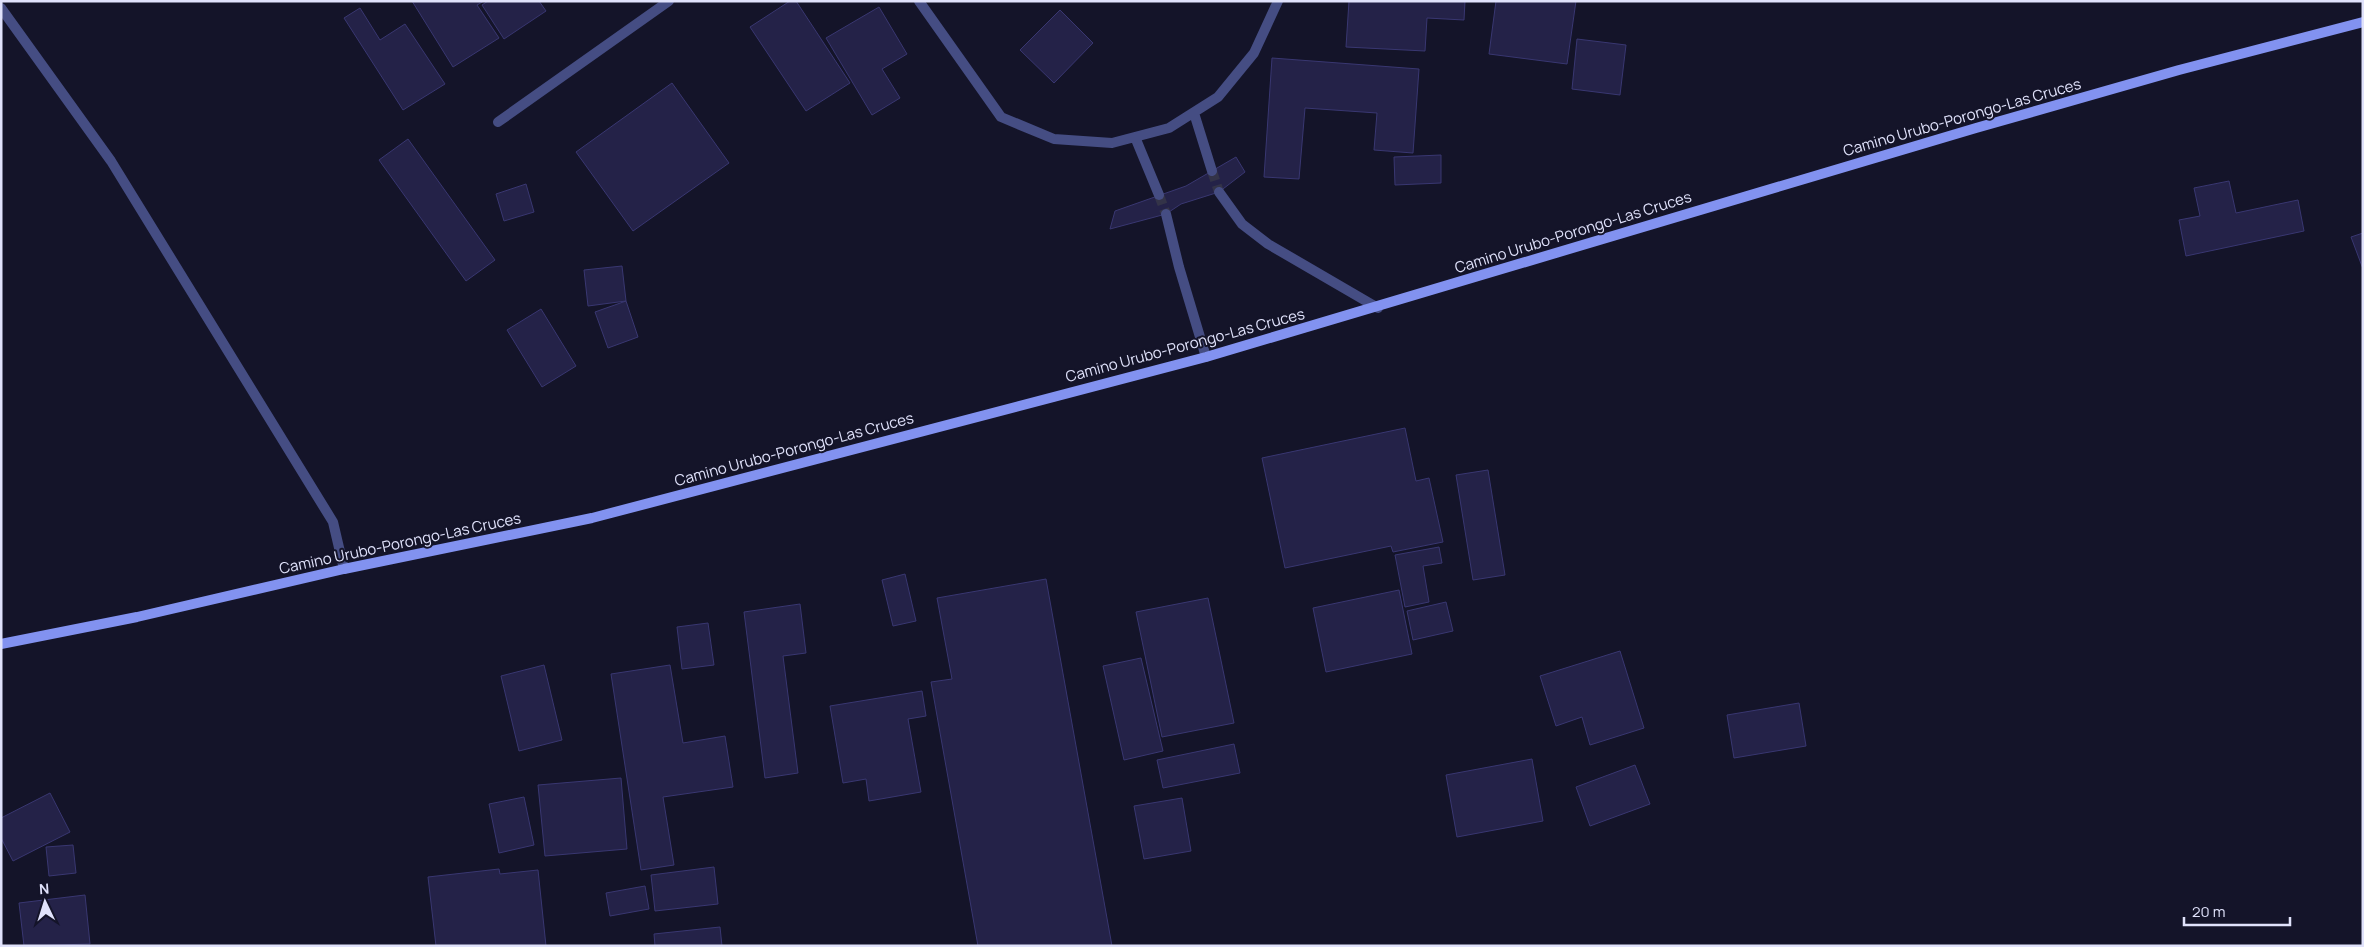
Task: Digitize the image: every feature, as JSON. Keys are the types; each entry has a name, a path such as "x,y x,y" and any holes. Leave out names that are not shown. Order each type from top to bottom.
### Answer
{"main road":[{"name":"Camino Urubo-Porongo-Las Cruces","path":"1,644 137,617 344,569 592,518 1206,357 1378,308 1608,237 1985,126 2179,70 2363,22"}],"street":[{"path":"498,122 669,1"},
{"path":"919,1 1001,117 1054,139 1112,143 1169,128 1218,97 1254,53 1278,1"},
{"path":"1,8 111,161 333,522 344,569"},
{"path":"1194,112 1212,171"},
{"path":"1135,137 1159,195"},
{"path":"1219,192 1242,224 1268,244 1378,308"},
{"path":"1166,214 1176,258 1206,357"}],"building":[{"path":"412,1 484,1 477,5 499,38 453,67"},
{"path":"488,1 539,1 546,11 504,39 482,5"},
{"path":"790,1 796,1 850,83 806,111 750,27"},
{"path":"1349,1 1465,1 1464,20 1427,18 1425,51 1346,47"},
{"path":"1496,1 1576,1 1567,64 1489,54"},
{"path":"879,7 907,54 882,69 900,98 872,115 826,38"},
{"path":"360,8 380,40 405,24 445,84 403,110 344,18"},
{"path":"1060,10 1093,43 1054,83 1020,50"},
{"path":"1577,39 1626,45 1620,95 1572,89"},
{"path":"1272,58 1419,69 1413,153 1374,150 1377,113 1305,108 1299,179 1264,177"},
{"path":"672,83 729,163 633,231 576,152"},
{"path":"408,139 495,260 466,281 379,160"},
{"path":"1441,155 1441,183 1395,185 1394,157"},
{"path":"1236,157 1245,172 1219,192 1181,204 1166,214 1110,229 1115,211 1186,186"},
{"path":"2229,181 2236,213 2298,200 2304,231 2186,256 2179,220 2200,216 2194,188"},
{"path":"526,184 534,212 504,221 496,194"},
{"path":"2363,233 2363,269 2351,237"},
{"path":"622,266 626,301 588,306 584,270"},
{"path":"626,301 638,337 608,348 595,312"},
{"path":"541,309 576,366 542,387 507,330"},
{"path":"1405,428 1416,481 1429,478 1443,542 1393,552 1391,546 1285,568 1262,458"},
{"path":"1488,470 1505,575 1473,580 1456,475"},
{"path":"1439,547 1442,563 1423,566 1429,602 1405,607 1395,555"},
{"path":"905,574 916,621 893,626 882,580"},
{"path":"1046,579 1112,946 978,946 931,682 952,679 937,598"},
{"path":"1399,590 1412,654 1326,672 1313,608"},
{"path":"1208,598 1234,723 1162,737 1136,612"},
{"path":"1446,602 1453,631 1413,640 1407,611"},
{"path":"800,604 806,653 783,656 798,773 765,778 744,612"},
{"path":"708,623 714,665 682,669 677,627"},
{"path":"1620,651 1644,728 1590,745 1582,717 1556,726 1540,676"},
{"path":"1141,658 1163,751 1124,760 1103,666"},
{"path":"544,665 562,740 519,751 501,676"},
{"path":"670,665 683,743 725,736 733,787 663,797 674,865 641,870 611,674"},
{"path":"922,691 926,716 908,719 921,792 869,801 866,779 843,783 830,706"},
{"path":"1799,703 1806,746 1734,758 1727,715"},
{"path":"1234,744 1240,773 1163,788 1157,760"},
{"path":"1532,759 1543,821 1457,837 1446,775"},
{"path":"1635,765 1650,804 1590,826 1576,787"},
{"path":"621,778 627,849 545,856 538,785"},
{"path":"50,793 70,832 13,861 1,838 1,818"},
{"path":"524,797 534,845 499,853 489,804"},
{"path":"1182,798 1191,851 1144,859 1134,806"},
{"path":"73,845 76,873 49,876 46,847"},
{"path":"714,867 718,904 655,911 651,875"},
{"path":"499,869 500,874 538,870 546,946 436,946 428,877"},
{"path":"645,886 649,909 610,916 606,893"},
{"path":"85,895 90,944 24,946 19,903"},
{"path":"720,927 722,946 655,946 654,934"}],"tunnel":[{"path":"1212,171 1219,192"},
{"path":"1159,195 1166,214"}]}
